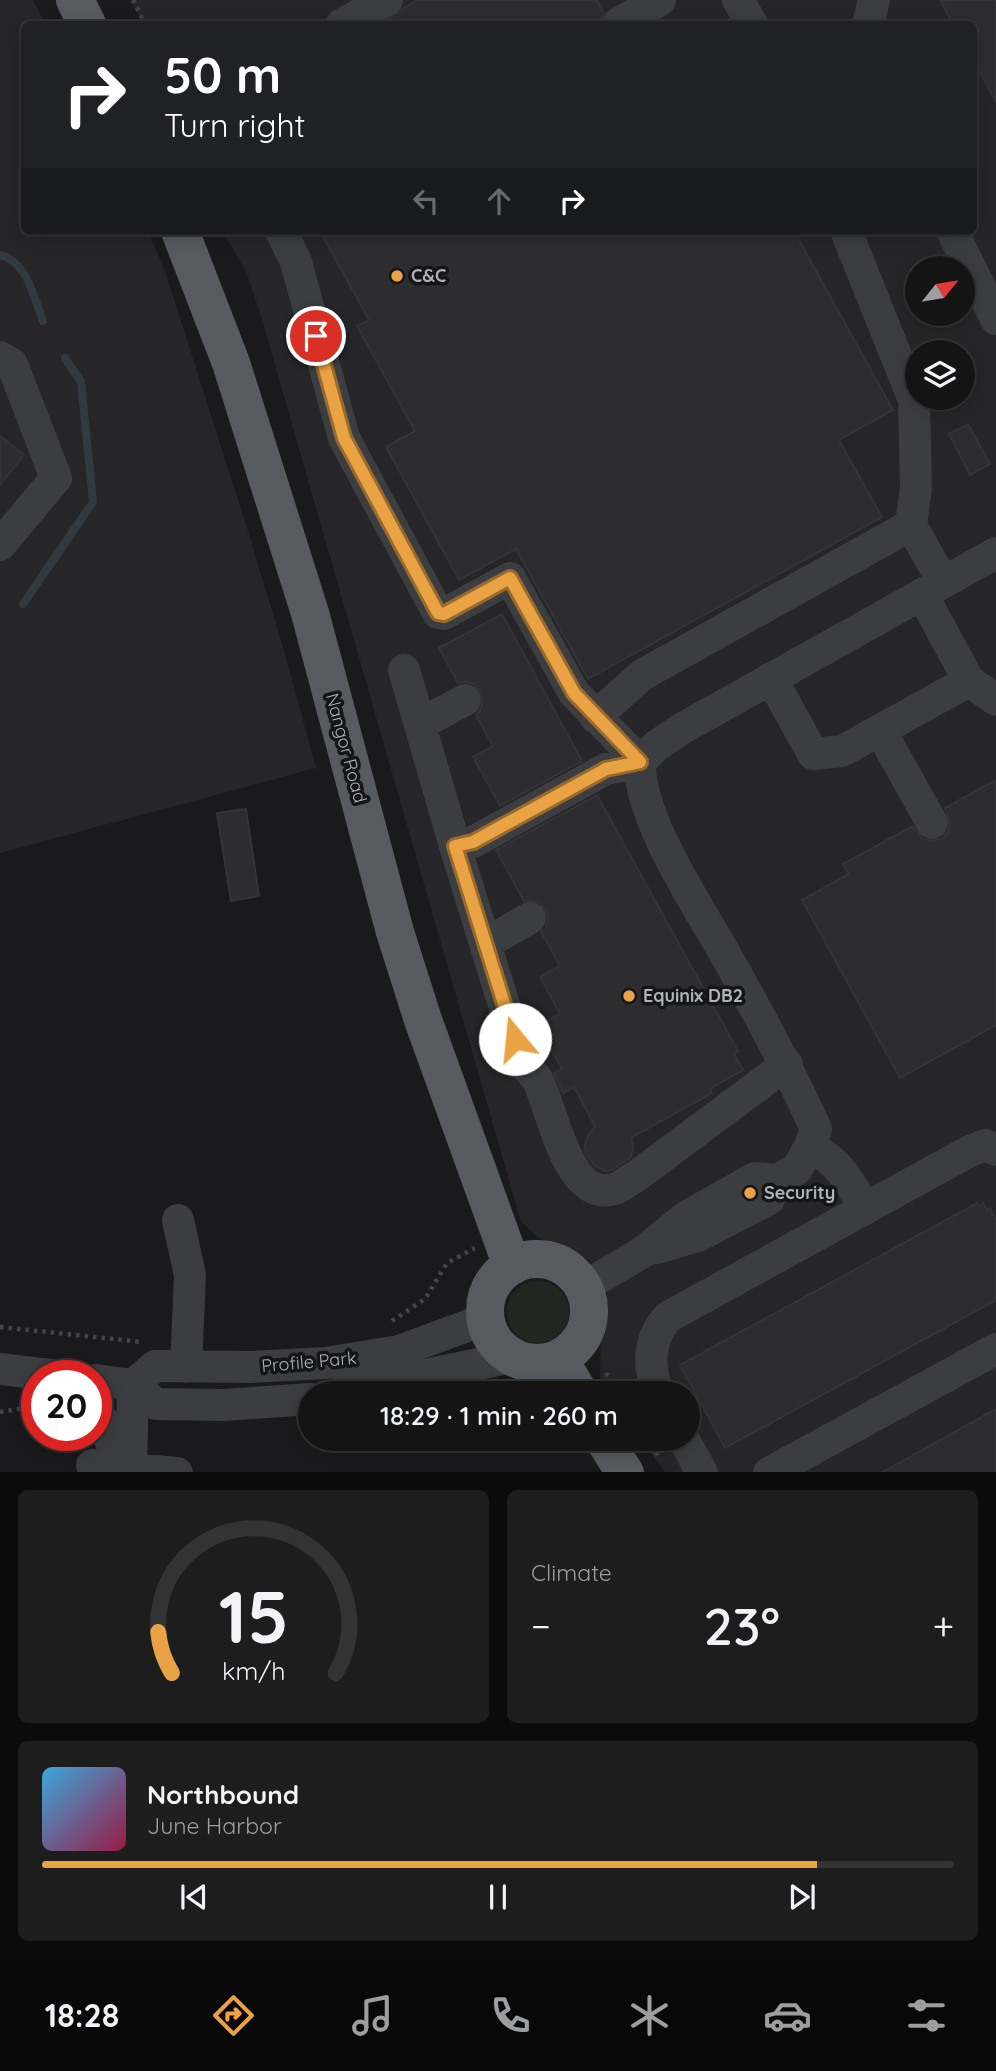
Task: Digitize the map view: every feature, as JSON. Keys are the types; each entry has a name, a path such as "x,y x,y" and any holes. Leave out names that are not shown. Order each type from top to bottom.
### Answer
{"main road":[{"path":"75,0 86,21"},
{"name":"Nangor Road","path":"182,235 230,363 310,613 395,932 423,1020 512,1266"},
{"path":"527,1260 560,1264 574,1274 583,1287 589,1303 589,1320 574,1349 559,1359 535,1364 512,1357 495,1341 486,1320 486,1304 499,1276 512,1266 527,1260"},
{"path":"559,1359 588,1381"},
{"path":"611,1451 625,1472"}],"street":[{"path":"348,21 387,0"},
{"path":"623,21 660,0"},
{"path":"738,0 750,21"},
{"path":"869,21 874,0"},
{"path":"283,235 296,262 344,438 438,613 444,614 510,578 574,693 640,762 639,780 657,831 787,1064 816,1129 797,1169 777,1180 769,1199 698,1236 643,1252 583,1287"},
{"path":"848,235 914,400 916,488 911,524 932,588 969,681 996,700"},
{"path":"954,235 996,319"},
{"path":"0,357 12,364 56,478 0,545"},
{"path":"595,717 642,674 911,524"},
{"path":"455,846 473,842 606,769 640,762 656,746 682,728 996,553"},
{"path":"404,670 522,1063 536,1078 567,1157 580,1180 597,1189 614,1189 638,1175 787,1064"},
{"path":"771,678 813,754 842,751 969,681"},
{"path":"420,724 464,700"},
{"path":"880,730 932,823"},
{"path":"486,943 530,918"},
{"path":"810,1146 826,1155 845,1172 865,1209"},
{"path":"655,1381 651,1366 652,1343 658,1328 668,1317 968,1152 994,1146"},
{"path":"178,1220 190,1275 187,1356"},
{"name":"Profile Park","path":"133,1385 155,1366 187,1356 251,1367 326,1363 399,1351 486,1320"},
{"path":"769,1472 996,1349"},
{"name":"Profile Park","path":"397,1381 512,1357"},
{"path":"0,1370 21,1372"},
{"name":"Profile Park","path":"112,1382 133,1385 156,1404 223,1405 298,1400"},
{"path":"112,1467 133,1385"},
{"path":"112,1446 112,1467"},
{"path":"690,1451 702,1472"},
{"path":"112,1467 177,1472"}],"path":[{"path":"134,0 144,21"},
{"path":"387,1323 425,1298 447,1263 475,1249 471,1237"},
{"path":"0,1327 187,1356"},
{"path":"595,1381 607,1374 612,1381"},
{"path":"0,1412 21,1409"}],"shaded area":[{"path":"0,0 33,0 44,21 21,21 21,235 150,235 165,271 247,528 316,768 0,853"},
{"path":"131,0 996,0 996,1472 665,1472 649,1451 700,1451 700,1381 600,1381 601,1323 607,1292 589,1260 571,1250 550,1247 521,1222 247,274 225,235 977,235 977,21 142,21"},
{"path":"532,1281 544,1281 560,1290 567,1300 567,1324 560,1334 544,1343 532,1343 521,1338 512,1329 507,1318 507,1306 512,1295 521,1286"}],"building":[{"path":"417,0 597,0 604,13 602,21 385,21"},
{"path":"940,0 996,0 996,102 977,67 977,21 951,21"},
{"path":"322,235 796,235 893,410 839,440 882,517 588,679 516,549 459,580 386,447 415,431 357,326 369,320"},
{"path":"968,424 990,464 970,475 949,434"},
{"path":"0,436 24,455 0,485"},
{"path":"502,614 582,761 500,806 473,757 493,746 476,715 483,701 481,692 474,684 458,683 439,648"},
{"path":"996,780 996,1025 900,1078 802,900 849,874 843,864 913,826 923,839 942,839 950,824 945,808"},
{"name":"Equinix DB2","path":"597,795 738,1051 734,1054 743,1070 710,1089 712,1093 632,1137 633,1150 630,1158 612,1170 605,1171 595,1166 586,1154 588,1135 595,1126 574,1087 563,1093 554,1073 562,1069 538,1026 560,1014 540,977 560,966 541,932 548,919 546,910 539,902 524,901 496,850"},
{"path":"246,809 259,896 231,901 217,813"},
{"path":"977,1203 978,1206 983,1203 987,1210 990,1208 996,1220 996,1300 725,1448 700,1402 700,1381 689,1381 680,1365"},
{"path":"996,1409 996,1472 883,1472"}],"waterway":[{"path":"0,255 9,259 23,272 43,321"},
{"path":"23,604 93,502 81,382 65,358"}],"place":[{"name":"C&C","path":"397,276"},
{"name":"Equinix DB2","path":"629,996"},
{"name":"Security","path":"750,1193"}],"route":[{"path":"316,336 344,438 438,613 444,614 510,578 574,693 640,762 606,769 473,842 455,846 515,1039"}]}
